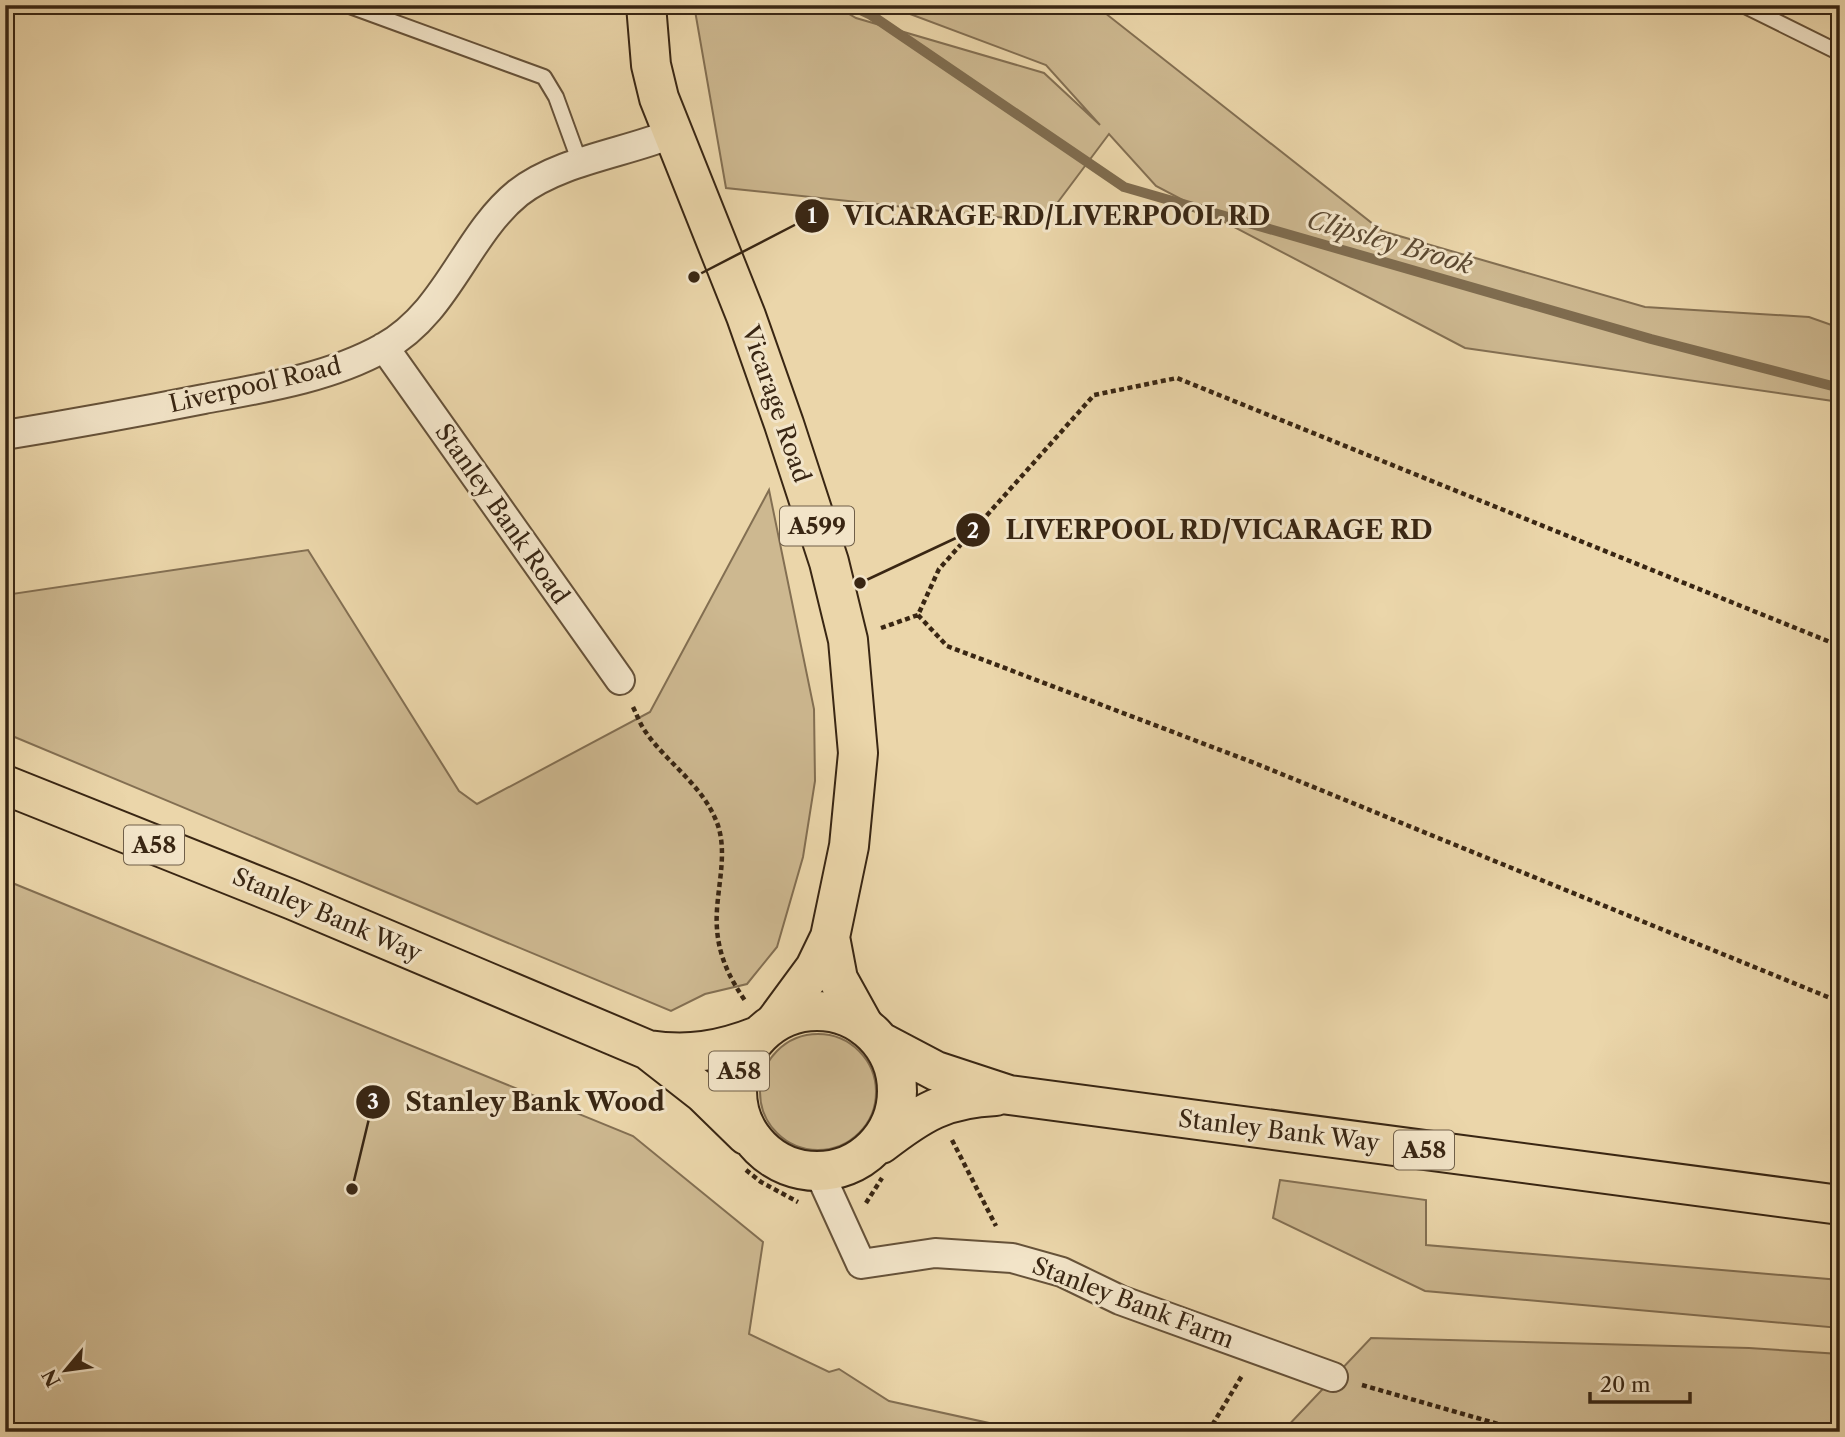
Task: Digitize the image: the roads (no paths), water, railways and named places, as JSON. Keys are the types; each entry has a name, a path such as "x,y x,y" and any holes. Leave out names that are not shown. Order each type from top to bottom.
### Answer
{"main road":[{"name":"Vicarage Road","path":"646,5 652,65 671,134 746,316 784,424 829,562 848,640 858,753 849,846 830,937 815,968 762,1022"},
{"name":"Stanley Bank Way","path":"5,785 305,905 648,1050 670,1054 706,1053 762,1022"},
{"name":"Vicarage Road","path":"830,937 838,979 873,1034"},
{"name":"A58","path":"820,1011 843,1015 873,1034 892,1063 897,1086 895,1111 884,1136 878,1163 819,1172 795,1169 773,1159 755,1143 742,1123 736,1100 738,1076 745,1054 762,1022 798,1013 820,1011"},
{"name":"Stanley Bank Way","path":"873,1034 936,1071 1009,1095"},
{"name":"Stanley Bank Way","path":"648,1050 703,1093 755,1143"},
{"name":"Stanley Bank Way","path":"878,1163 918,1116 939,1105 969,1097 1009,1095 1840,1205"}],"street":[{"name":"Liverpool Road","path":"5,435 262,388 354,362 384,348 410,329 434,304 497,215 519,193 547,176 580,163 632,149 671,134"},
{"name":"Stanley Bank Road","path":"384,348 620,680"},
{"name":"Stanley Bank Farm","path":"819,1172 861,1264 935,1253 1012,1258 1062,1272 1120,1300 1333,1377"}],"lane":[{"path":"347,5 544,76 556,97 580,163"},
{"path":"1743,5 1840,53"}],"waterway":[{"name":"Clipsley Brook","path":"850,5 871,15 1124,187 1651,339 1840,388"}],"place":[{"name":"VICARAGE RD/LIVERPOOL RD","path":"694,277"},
{"name":"LIVERPOOL RD/VICARAGE RD","path":"860,583"},
{"name":"Stanley Bank Wood","path":"352,1189"}]}
